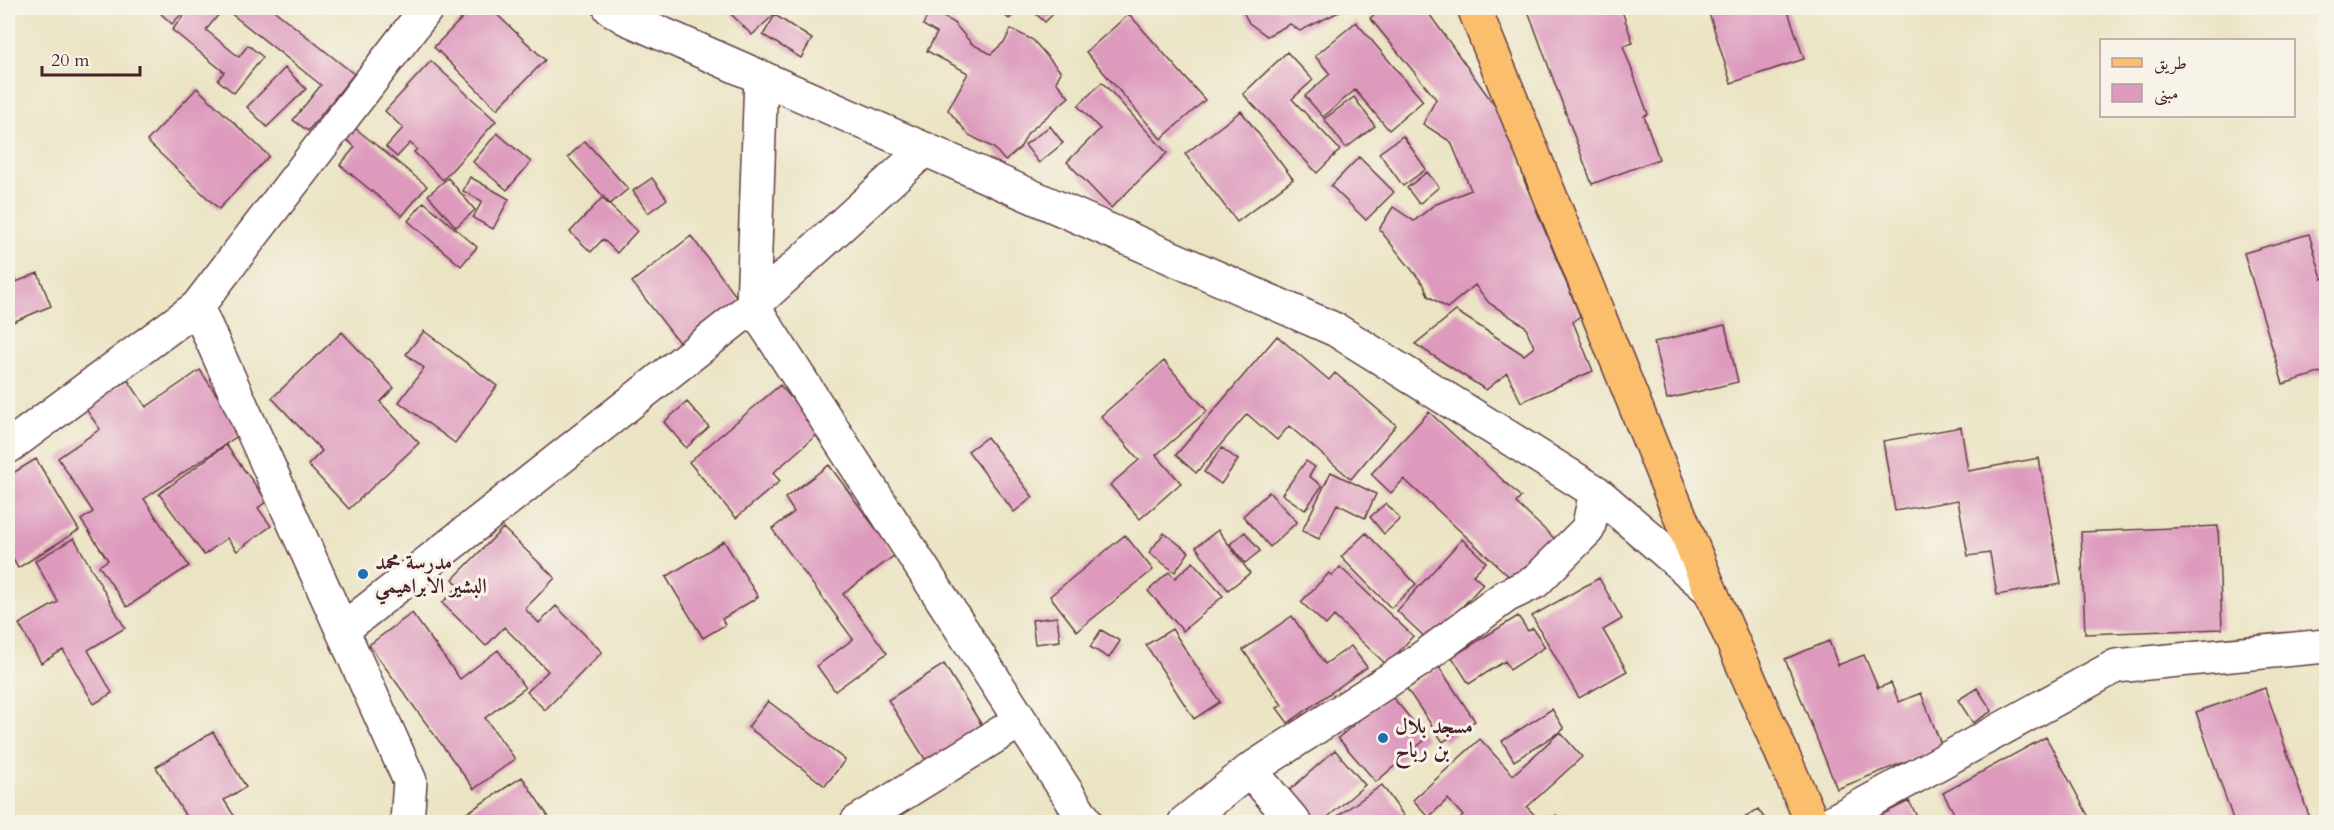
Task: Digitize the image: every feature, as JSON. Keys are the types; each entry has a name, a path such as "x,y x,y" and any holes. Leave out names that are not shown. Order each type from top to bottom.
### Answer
{"main road":[{"path":"1474,8 1710,590 1812,822"}],"street":[{"path":"8,447 197,307 427,8"},
{"path":"610,8 626,18 1336,330 1596,492 1710,590"},
{"path":"761,77 753,306 1086,822"},
{"path":"342,630 753,306 925,149"},
{"path":"197,307 410,781 407,822"},
{"path":"1185,822 1250,770 1417,662 1506,596 1535,582 1588,529 1596,492"},
{"path":"1832,822 2116,666 2326,646"},
{"path":"857,822 1020,721"},
{"path":"1250,770 1294,822"}],"building":[{"path":"118,8 130,8 124,14"},
{"path":"187,8 172,24 157,10"},
{"path":"190,8 224,8 206,30 239,57 248,45 263,57 234,93 218,80 224,72 172,30"},
{"path":"224,8 271,8 354,74 308,131 293,120 321,85"},
{"path":"472,8 490,8 545,60 497,109 434,47"},
{"path":"725,8 781,8 752,35"},
{"path":"997,8 1020,8 1009,19"},
{"path":"1029,8 1059,8 1045,22"},
{"path":"1244,8 1347,8 1300,31 1290,24 1267,36 1249,23 1242,10"},
{"path":"1383,8 1425,8 1515,134 1524,180 1580,316 1573,322 1593,371 1521,402 1507,373 1486,390 1415,344 1456,311 1524,355 1534,347 1525,326 1489,303 1475,285 1447,308 1428,296 1424,285 1379,229 1393,207 1414,221 1434,205 1471,190 1451,142 1423,124 1436,99 1370,18"},
{"path":"1527,8 1621,8 1633,43 1623,46 1648,114 1644,116 1659,159 1592,184"},
{"path":"1726,8 1787,8 1804,59 1731,83 1709,13"},
{"path":"930,10 953,22 972,44 991,54 1005,41 1011,29 1033,40 1061,72 1056,82 1069,97 1028,133 1020,148 1005,161 994,148 969,135 948,110 968,73 927,51 937,33 923,25"},
{"path":"1129,14 1205,100 1161,139 1086,52"},
{"path":"775,15 812,39 801,58 763,35"},
{"path":"1356,22 1423,101 1389,130 1355,90 1323,117 1305,96 1330,74 1315,56"},
{"path":"1287,52 1313,80 1292,99 1340,150 1317,173 1243,94"},
{"path":"431,61 496,121 443,180 414,152 417,149 410,143 397,157 386,147 403,128 385,111"},
{"path":"285,68 306,89 267,127 247,107"},
{"path":"1102,82 1167,153 1111,208 1067,162 1100,129 1078,106"},
{"path":"197,88 269,156 219,209 147,141"},
{"path":"1354,97 1375,126 1346,148 1324,119"},
{"path":"1241,111 1293,179 1237,222 1185,154"},
{"path":"350,124 427,186 402,216 340,165 355,147 341,135"},
{"path":"1050,126 1063,143 1039,163 1025,145"},
{"path":"497,133 531,162 507,190 473,162"},
{"path":"1403,136 1426,169 1403,186 1379,153"},
{"path":"585,141 628,189 610,204 568,157"},
{"path":"1359,157 1394,192 1366,220 1331,186"},
{"path":"1427,172 1439,187 1419,204 1407,188"},
{"path":"470,177 509,199 493,229 473,218 482,201 463,191"},
{"path":"448,178 475,210 456,227 428,195"},
{"path":"652,178 667,199 648,213 633,191"},
{"path":"602,198 637,231 617,253 603,239 591,252 570,232"},
{"path":"424,202 477,247 461,266 408,221"},
{"path":"2309,234 2322,279 2326,277 2326,371 2283,384 2244,253"},
{"path":"691,236 742,304 684,349 632,282"},
{"path":"11,268 16,282 38,273 51,306 8,324 8,270"},
{"path":"1725,325 1738,382 1667,399 1654,342"},
{"path":"424,331 497,386 455,443 399,402 424,368 406,354"},
{"path":"342,332 394,388 380,402 419,443 349,509 308,465 322,451 272,398"},
{"path":"1277,336 1329,380 1335,373 1396,425 1351,479 1289,426 1277,440 1247,414 1196,473 1176,455"},
{"path":"1164,361 1207,411 1156,455 1181,483 1140,519 1110,485 1139,460 1101,416"},
{"path":"200,370 242,433 144,499 189,566 127,607 99,566 108,560 81,520 93,512 58,458 100,429 85,408 128,380 146,407"},
{"path":"780,385 820,432 773,473 780,481 736,518 689,462"},
{"path":"687,402 709,427 686,448 664,422"},
{"path":"1429,412 1521,497 1516,503 1555,539 1515,582 1404,479 1391,493 1371,474"},
{"path":"1961,427 1968,471 2039,458 2061,584 1997,595 1990,553 1968,556 1958,500 1895,511 1883,441"},
{"path":"987,437 1033,497 1014,512 968,451"},
{"path":"226,445 267,501 258,508 271,526 237,551 227,538 204,555 159,494"},
{"path":"1222,448 1238,460 1221,484 1204,472"},
{"path":"36,459 79,530 18,568 8,551 8,476"},
{"path":"1306,461 1315,467 1309,476 1322,486 1305,510 1282,494"},
{"path":"829,465 895,555 843,594 887,653 835,691 817,666 853,639 772,529 794,512 785,498"},
{"path":"1331,472 1376,494 1365,518 1337,504 1319,539 1302,531"},
{"path":"1269,492 1297,522 1270,547 1243,516"},
{"path":"1386,503 1400,519 1384,534 1370,517"},
{"path":"2218,526 2222,629 2085,634 2081,532"},
{"path":"503,528 555,578 525,609 539,623 556,606 602,652 545,710 527,692 548,671 504,627 486,646 442,603 459,586 453,579"},
{"path":"1218,530 1250,573 1228,590 1196,547"},
{"path":"1245,532 1260,551 1245,563 1230,544"},
{"path":"1164,533 1189,552 1175,572 1149,553"},
{"path":"1366,533 1416,584 1391,608 1341,557"},
{"path":"1125,535 1153,570 1077,631 1050,596"},
{"path":"74,538 125,628 88,650 112,693 94,704 63,650 41,663 19,624 58,602 35,561"},
{"path":"1462,539 1486,562 1473,575 1483,584 1430,642 1397,611"},
{"path":"724,541 758,597 722,619 725,625 703,638 666,577"},
{"path":"1193,562 1223,596 1183,631 1148,591 1169,572 1175,578"},
{"path":"1340,567 1413,636 1387,665 1334,616 1326,625 1301,602 1329,573 1332,576"},
{"path":"1599,578 1622,619 1603,630 1627,671 1579,698 1532,616"},
{"path":"412,613 460,679 498,650 525,688 485,718 515,759 474,789 369,645"},
{"path":"1292,616 1325,664 1351,646 1367,667 1288,723 1277,708 1282,705 1243,650"},
{"path":"1518,616 1528,631 1533,628 1545,647 1510,670 1505,661 1469,684 1452,657"},
{"path":"1057,617 1060,641 1035,644 1032,620"},
{"path":"1172,629 1220,702 1194,719 1146,645"},
{"path":"1101,630 1120,641 1109,658 1090,647"},
{"path":"1829,641 1838,665 1864,655 1878,688 1891,683 1899,702 1921,693 1942,747 1837,789 1785,659"},
{"path":"944,664 986,732 930,767 888,700"},
{"path":"1439,667 1475,721 1443,742 1407,689"},
{"path":"1977,688 1992,711 1973,723 1958,700"},
{"path":"2265,688 2311,822 2234,822 2196,712"},
{"name":"مسجد بلال بن رباح","path":"1390,694 1427,738 1376,782 1338,738"},
{"path":"768,701 845,760 825,786 748,727"},
{"path":"1552,709 1564,729 1514,761 1502,741"},
{"path":"213,732 246,787 224,800 238,822 185,822 188,820 156,767"},
{"path":"1560,732 1582,757 1527,807 1541,822 1457,822 1463,816 1448,799 1429,817 1413,800 1480,739 1513,775"},
{"path":"2046,737 2091,821 1959,822 1943,793"},
{"path":"1335,750 1365,785 1322,822 1310,822 1285,794"},
{"path":"522,777 552,822 457,822 456,820"},
{"path":"1382,785 1408,822 1329,822"},
{"path":"1909,801 1920,822 1867,822"},
{"path":"1758,809 1767,822 1738,822"},
{"path":"1556,815 1563,822 1548,822"}],"place":[{"name":"مدرسة محمد البشير الابراهيمي","path":"363,574"},
{"name":"مسجد بلال بن رباح","path":"1383,738"}]}
